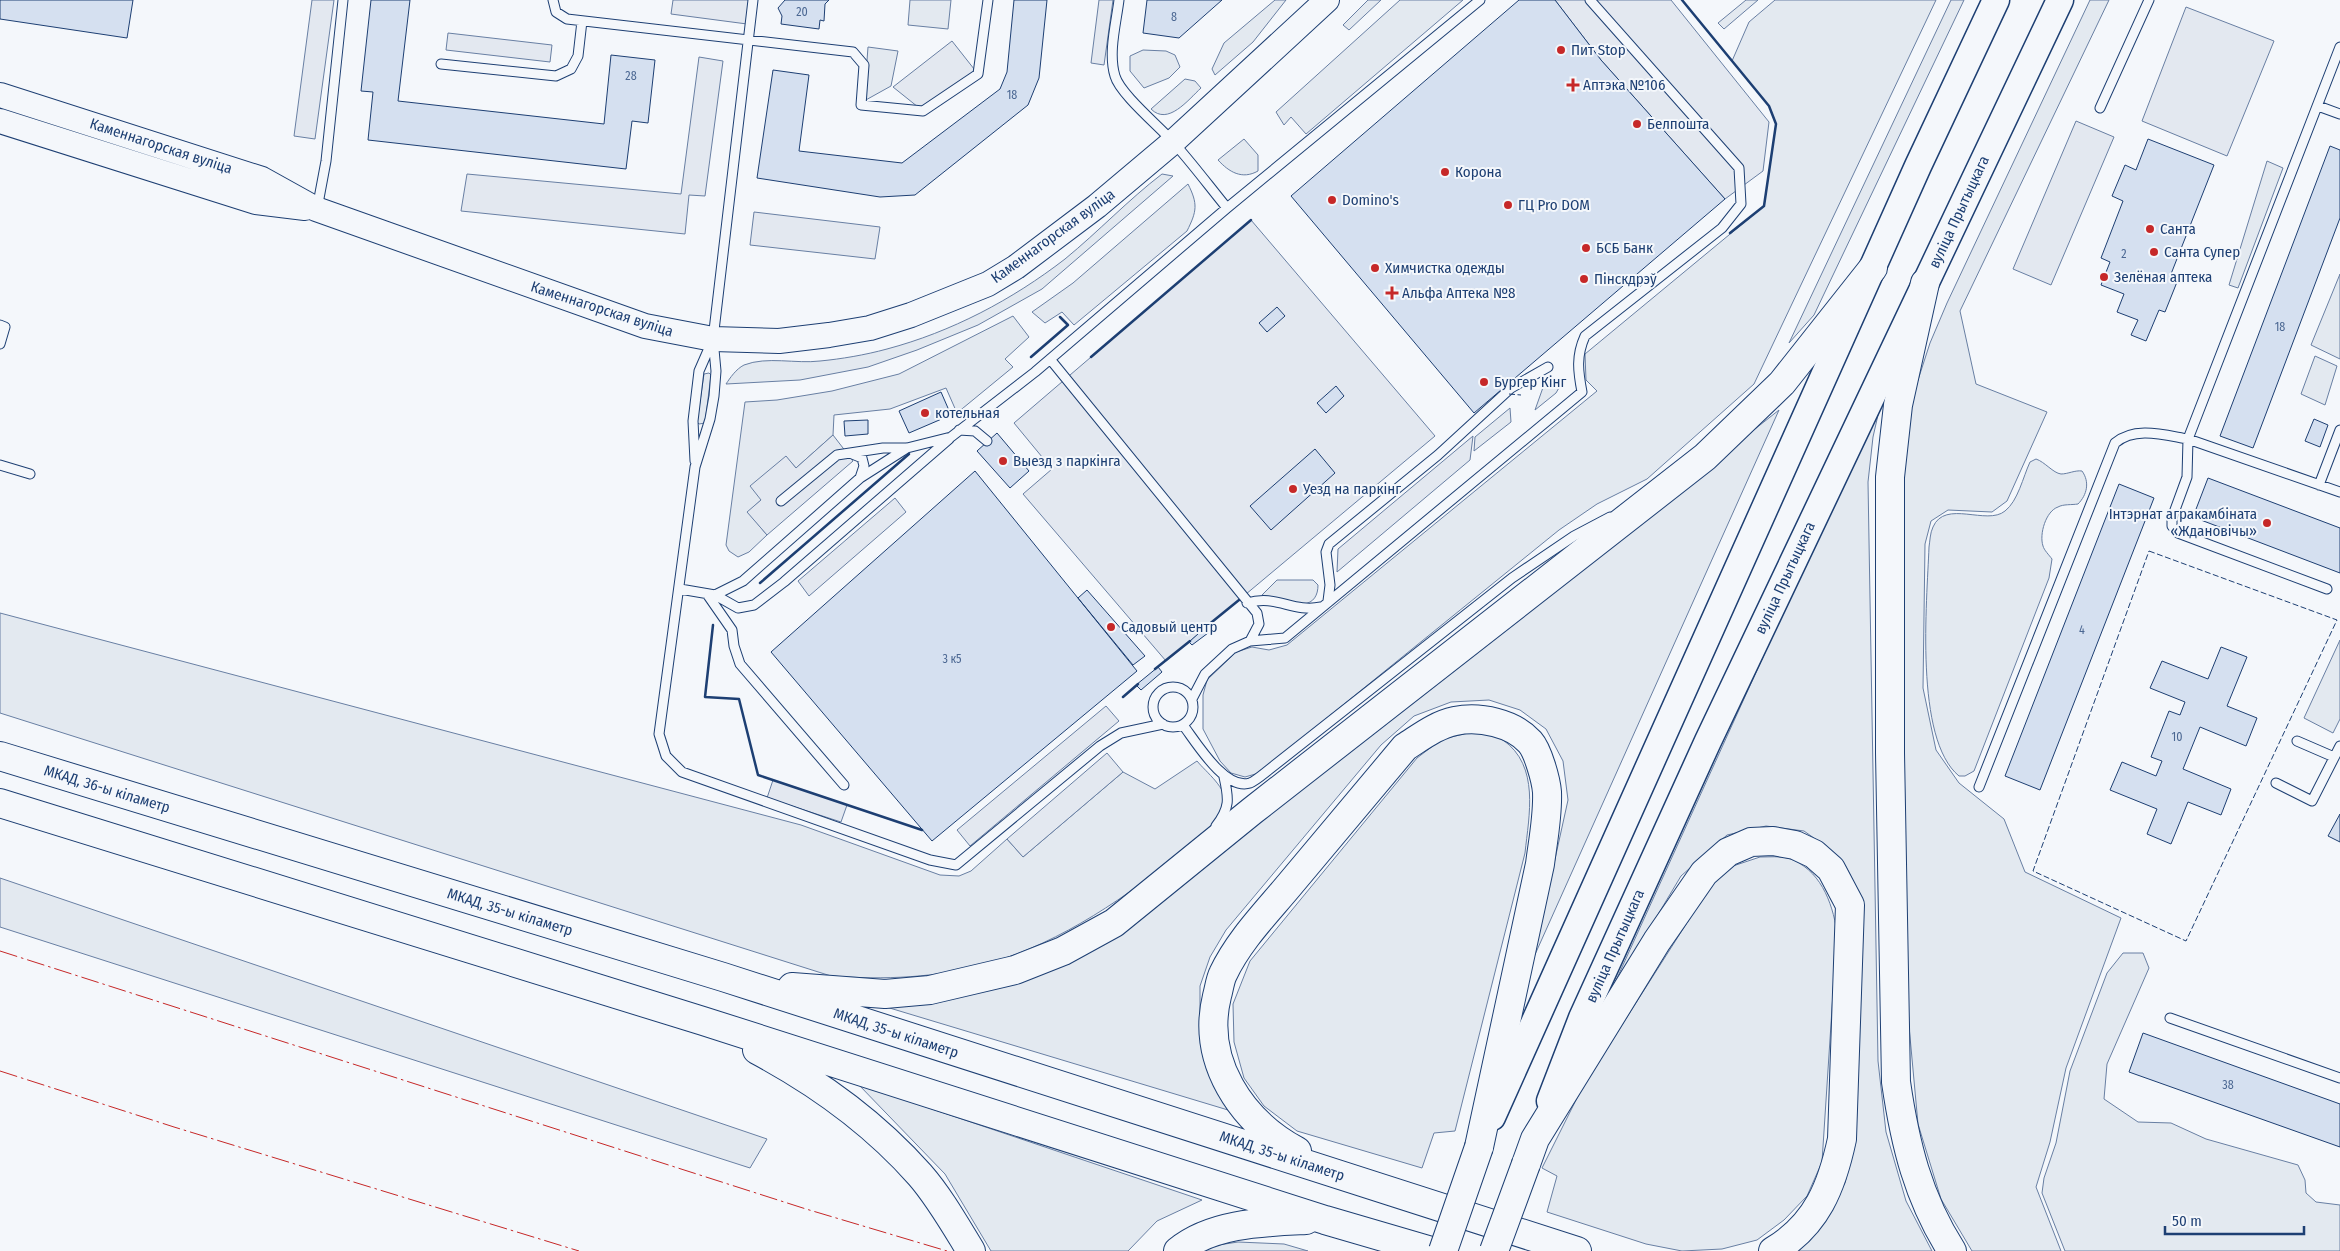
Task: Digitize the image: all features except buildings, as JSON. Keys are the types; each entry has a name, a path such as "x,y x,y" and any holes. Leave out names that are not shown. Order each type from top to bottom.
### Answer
{"highway":[{"path":"724,977 831,991 885,994 930,990 1015,970 1063,951 1114,923 1252,811 1705,457 1782,383 1873,268"},
{"path":"1925,283 1898,405 1890,477 1890,753 1896,1082 1902,1125 1911,1165 1928,1208 1952,1251"},
{"path":"1334,1172 1283,1144 1246,1112 1230,1088 1219,1063 1213,1038 1214,1007 1222,974 1245,937 1405,747 1433,728 1455,721 1474,720 1512,728 1531,742 1542,768 1547,791 1540,864 1481,1144 1444,1251"},
{"name":"МКАД, 36-ы кіламетр","path":"0,756 214,821"},
{"path":"0,803 703,1020 1325,1220 1430,1251"},
{"name":"МКАД, 35-ы кіламетр","path":"214,821 724,977 1577,1251"},
{"path":"1494,1251 1531,1151 1657,941 1704,874 1728,852 1751,842 1773,841 1795,845 1814,854 1831,869 1850,906 1842,1139 1834,1174 1822,1202 1807,1222 1785,1244 1773,1251"},
{"path":"703,1020 779,1061 870,1124 920,1176 951,1217 970,1251"},
{"path":"1178,1251 1187,1243 1208,1234 1261,1222 1325,1220"}],"main road":[{"name":"Каменнагорская вуліца","path":"0,95 262,179 316,209 645,326 683,335 713,339 779,341 870,328 962,296 988,284 1024,261 1097,206 1173,142 1327,0"},
{"path":"1481,1144 1918,166 1996,0"},
{"name":"вуліца Прытыцкага","path":"1531,1151 1582,1018 1692,776 2060,0"},
{"name":"Каменнагорская вуліца","path":"0,121 256,202 316,209"}],"lane":[{"path":"316,209 326,161 343,0"},
{"path":"553,0 556,12 566,19 748,42 853,52 864,65 861,106 923,111 978,74 988,0"},
{"path":"695,468 710,419 714,396 716,371 713,339 753,0"},
{"path":"1118,0 1112,60 1115,79 1139,108 1173,142 1227,208"},
{"path":"680,589 711,595 738,608 754,605 784,582 959,430 1050,359 1227,208 1480,0"},
{"path":"1192,699 1205,674 1232,649 1250,641 1284,638 1582,392 1577,367 1579,350 1585,336 1722,228 1741,204 1739,168 1590,0"},
{"path":"2100,108 2149,0"},
{"path":"441,64 556,76 571,69 578,56 582,21"},
{"path":"2327,588 2178,533 2172,526 2172,518 2187,477 2188,439 2340,47"},
{"path":"2318,106 2340,114"},
{"path":"0,325 5,327 0,344"},
{"path":"713,339 699,371 693,421 695,468 659,734 666,756 682,772 930,860 956,866 1100,746 1122,733 1163,724"},
{"path":"1050,359 1256,613 1259,624 1250,641"},
{"path":"1324,604 1330,585 1326,552 1329,544 1438,455 1511,388 1548,367"},
{"path":"959,430 975,431 987,442"},
{"path":"2319,485 2340,430"},
{"path":"1979,787 2115,444 2122,438 2141,433 2155,433 2188,439 2340,492"},
{"path":"781,501 837,455 883,448 907,448 951,437"},
{"path":"711,595 743,581 860,478 907,448"},
{"path":"850,453 862,458 864,466 860,478"},
{"path":"0,465 30,474"},
{"path":"1224,778 1235,783 1249,783 1266,772 1512,578 1574,536 1669,485"},
{"path":"711,595 732,630 740,664 844,785"},
{"path":"1247,603 1271,600 1300,608 1324,604"},
{"path":"1170,687 1181,688 1192,699 1194,707 1191,718 1182,725 1171,727 1163,724 1154,713 1154,702 1160,692 1170,687"},
{"path":"1145,898 1208,836 1226,813 1228,796 1224,778 1182,725"},
{"path":"2296,741 2334,757"},
{"path":"2276,783 2312,801 2340,746"},
{"path":"2170,1018 2340,1078"}],"shaded area":[{"path":"312,0 334,0 315,139 294,136"},
{"path":"673,0 750,0 747,24 671,14"},
{"path":"910,0 951,0 948,29 908,25"},
{"path":"1099,0 1113,0 1104,65 1091,63"},
{"path":"1275,0 1286,0 1253,42 1215,75 1212,69 1224,43"},
{"path":"1368,0 1381,0 1349,30 1343,25"},
{"path":"1400,0 1463,0 1306,134 1291,117 1284,125 1276,112"},
{"path":"1555,0 1671,0 1769,122 1763,171 1725,199 1601,60"},
{"path":"1746,0 1758,0 1724,29 1718,23"},
{"path":"1775,0 1936,0 1754,384 1647,479 1597,504 1559,530 1259,773 1245,777 1231,773 1220,761 1203,729 1203,695 1207,680 1236,652 1252,647 1269,650 1287,645 1597,391 1586,380 1585,354 1764,206 1776,124 1769,106 1732,61 1749,22"},
{"path":"1951,0 1964,0 1814,315 1789,343"},
{"path":"2090,0 2109,0 1960,311 1976,384 2047,412 2007,501 1992,512 1948,510 1931,521 1925,544 1923,688 1936,750 1959,783 2004,819 2025,872 2121,918 2066,1068 2050,1142 2036,1187 2061,1251 1972,1251 1941,1199 1918,1124 1908,1015 1900,489 1906,417 1930,343 1947,303"},
{"path":"2186,7 2274,41 2227,156 2142,121"},
{"path":"448,33 552,45 550,62 446,50"},
{"path":"952,41 978,74 923,111 893,87"},
{"path":"868,47 898,51 891,86 864,101"},
{"path":"1143,50 1166,51 1175,55 1180,67 1169,78 1144,88 1130,71 1130,56"},
{"path":"699,57 723,61 705,196 689,195 685,234 461,211 467,174 681,194"},
{"path":"1185,79 1195,81 1201,88 1171,113 1164,115 1151,109"},
{"path":"2076,121 2114,137 2051,285 2013,269"},
{"path":"1244,139 1258,155 1258,171 1252,174 1241,175 1231,171 1218,160"},
{"path":"2267,161 2283,168 2238,288 2229,285"},
{"path":"1162,174 1173,176 1042,289 978,325 917,350 868,367 800,380 726,384 738,369 753,362 820,361 870,353 934,334 980,313 1024,288 1065,259"},
{"path":"1188,184 1195,202 1195,208 1187,231 1074,325 1062,312 1045,323 1032,312 1073,283"},
{"path":"754,212 880,227 875,259 750,245"},
{"path":"1251,220 1435,436 1166,661 1023,494 1052,469 1014,423"},
{"path":"2340,274 2340,359 2311,345"},
{"path":"1013,316 1029,337 1005,359 1013,367 957,413 946,388 890,409 834,415 833,435 796,468 786,457 761,500 748,512 767,535 749,552 738,557 729,551 726,545 745,402 777,400 832,391 899,374"},
{"path":"2315,356 2337,366 2325,405 2301,394"},
{"path":"709,373 711,375 705,423 699,424 697,422 704,374"},
{"path":"1553,378 1558,381 1560,386 1556,393 1535,410 1546,379"},
{"path":"1883,393 1873,437 1868,482 1878,1061 1886,1132 1906,1201 1932,1251 1794,1251 1827,1216 1845,1183 1855,1139 1857,889 1845,865 1828,848 1804,831 1766,826 1727,835 1681,876 1608,998"},
{"path":"1510,408 1511,422 1474,451 1475,437"},
{"path":"1779,410 1533,959 1568,800 1563,761 1546,729 1520,710 1489,700 1451,702 1414,716 1381,745 1226,930 1210,957 1200,986 1200,1020 1206,1059 1228,1110 883,1006 1148,909"},
{"path":"833,435 853,461 767,535 747,512 761,500 750,486 786,456 796,468"},
{"path":"1473,436 1470,460 1337,572 1338,549"},
{"path":"2036,459 2061,474 2082,471 2087,484 2085,493 2078,504 2060,506 2054,509 2044,524 2043,546 2052,559 2049,578 1974,771 1965,776 1959,776 1945,758 1935,732 1929,702 1926,668 1926,633 1931,532 1939,519 1947,515 1988,516 1997,515 2005,511 2010,507 2017,495 2030,462"},
{"path":"895,498 906,512 809,596 798,581"},
{"path":"1277,580 1313,580 1318,585 1316,595 1313,600 1303,604 1262,595"},
{"path":"0,613 801,825 940,875 959,876 971,871 1007,839 1023,857 1123,772 1155,789 1197,761 1220,787 1225,798 1225,804 1215,824 1164,867 1093,916 1043,943 990,963 951,972 891,978 831,976 0,713"},
{"path":"2340,640 2340,719 2333,733 2304,718"},
{"path":"1106,706 1119,721 970,846 957,830"},
{"path":"1473,732 1500,738 1515,751 1523,763 1527,777 1530,807 1527,838 1525,853 1455,1131 1434,1133 1422,1168 1297,1131 1264,1106 1244,1078 1234,1042 1233,1004 1250,961 1417,758 1442,739"},
{"path":"1107,753 1123,772 1023,857 1007,839"},
{"path":"773,780 847,805 841,822 767,798"},
{"path":"1760,857 1788,858 1808,870 1816,878 1828,898 1837,932 1822,1162 1807,1196 1784,1220 1757,1240 1722,1249 1682,1251 1646,1244 1547,1212 1557,1176 1542,1168 1583,1086 1711,885 1733,866"},
{"path":"0,878 767,1139 750,1168 0,927"},
{"path":"2123,953 2143,953 2149,968 2107,1064 2104,1099 2138,1122 2171,1123 2206,1139 2298,1165 2305,1180 2306,1193 2316,1202 2340,1205 2340,1251 2065,1251 2042,1193 2044,1178 2056,1143 2070,1071 2107,973"},
{"path":"858,1084 1202,1200 1157,1221 1128,1251 991,1251 945,1174"},
{"path":"1238,1242 1284,1244 1308,1251 1198,1251 1205,1247"}],"fence":[{"path":"1509,394 1521,395"},
{"path":"2149,551 2337,620 2186,941 2033,871 2149,551"}],"wall":[{"path":"1682,0 1769,106 1776,124 1764,206 1730,233"},
{"path":"1091,357 1251,220"},
{"path":"1031,357 1068,325 1060,317"},
{"path":"760,583 909,454"},
{"path":"1207,626 1239,600"},
{"path":"713,625 705,697 739,699 758,775 922,830"},
{"path":"1155,669 1190,641"},
{"path":"1123,697 1138,684"}],"power":[{"path":"0,951 806,1209 947,1251"},
{"path":"0,1071 174,1127 579,1251"}],"place":[{"name":"Пит Stop","path":"1561,50"},
{"name":"Аптэка №106","path":"1573,85"},
{"name":"Белпошта","path":"1637,124"},
{"name":"Корона","path":"1445,172"},
{"name":"Domino's","path":"1332,200"},
{"name":"ГЦ Pro DOM","path":"1508,205"},
{"name":"Санта","path":"2150,229"},
{"name":"БСБ Банк","path":"1586,248"},
{"name":"Санта Супер","path":"2154,252"},
{"name":"Химчистка одежды","path":"1375,268"},
{"name":"Зелёная аптека","path":"2104,277"},
{"name":"Пінскдрэў","path":"1584,279"},
{"name":"Альфа Аптека №8","path":"1392,293"},
{"name":"Бургер Кінг","path":"1484,382"},
{"name":"котельная","path":"925,413"},
{"name":"Выезд з паркінга","path":"1003,461"},
{"name":"Уезд на паркінг","path":"1293,489"},
{"name":"Інтэрнат агракамбіната «Ждановічы»","path":"2267,523"},
{"name":"Садовый центр","path":"1111,627"}]}
